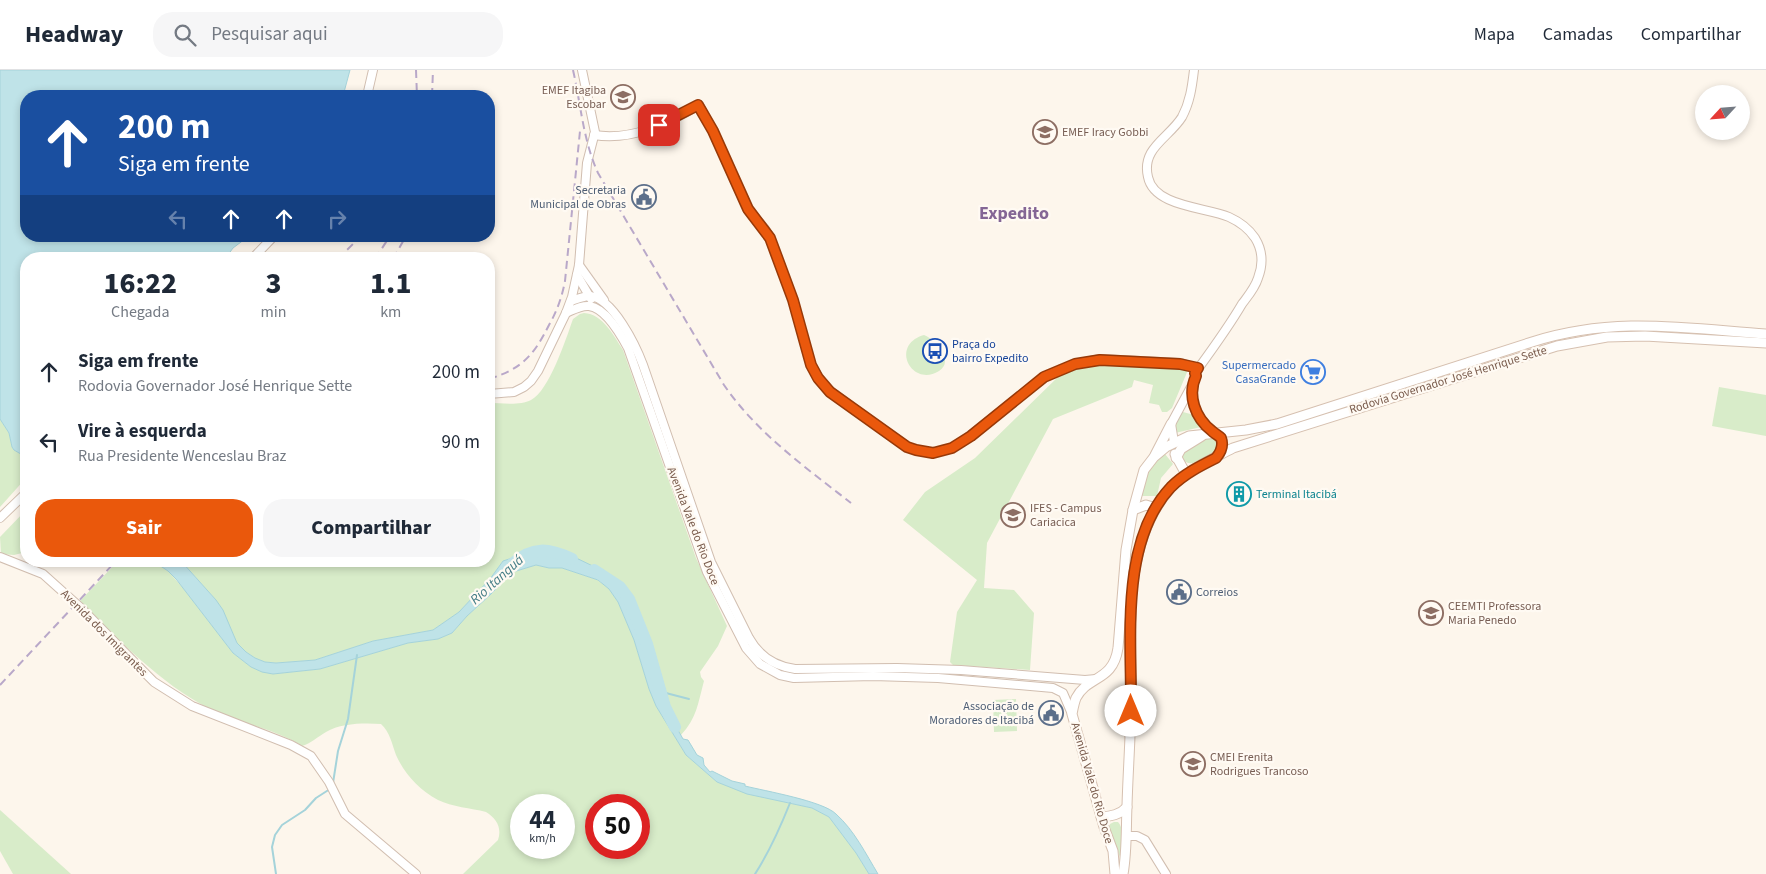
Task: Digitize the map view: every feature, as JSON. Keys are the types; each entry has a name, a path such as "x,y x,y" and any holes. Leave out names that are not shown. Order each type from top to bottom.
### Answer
{"main road":[{"name":"Rodovia Governador José Henrique Sette","path":"1154,457 1174,442 1189,436 1246,430 1278,424 1532,342 1569,332 1606,326 1645,325 1766,334"},
{"name":"Rodovia Governador José Henrique Sette","path":"1123,874 1130,738 1131,598 1139,550 1148,523 1170,488 1186,474 1233,448 1472,372 1572,343 1607,337 1645,336 1766,344"},
{"path":"1100,678 1111,668 1117,654 1124,570 1133,510 1144,470 1154,457 1171,424"},
{"path":"1176,458 1184,447 1209,433 1221,438 1223,443 1221,451 1216,458"},
{"path":"1174,442 1173,449 1176,458 1186,474"},
{"path":"1133,510 1146,505 1156,508"},
{"name":"Avenida Vale do Rio Doce","path":"1100,678 1080,693 1074,703 1072,714 1102,821 1113,851 1115,874"},
{"path":"1102,821 1124,811 1127,807"},
{"path":"1102,821 1115,819 1126,831"}],"street":[{"path":"368,90 373,70"},
{"path":"495,394 514,392 524,387 531,380 538,371 571,301 579,265 587,163 594,135 594,126 582,70"},
{"path":"1174,442 1171,424 1197,372 1256,283 1262,266 1260,246 1242,224 1222,214 1174,202 1164,197 1149,182 1146,167 1151,150 1181,118 1190,99 1194,70"},
{"path":"594,135 610,137 641,132 666,122 698,105 713,131 748,209 770,238 793,300 814,372 830,392 907,447 933,453 952,448 971,436 1044,377 1075,364 1100,360 1180,364 1197,372"},
{"path":"259,252 268,242"},
{"path":"579,265 610,308"},
{"name":"Avenida Vale do Rio Doce","path":"577,275 596,308 609,320 628,348 707,572 746,648 760,664 780,675 794,678 873,676 938,678 1053,688 1063,693 1072,714"},
{"path":"571,301 590,296"},
{"name":"Avenida Vale do Rio Doce","path":"590,296 602,301 610,308 629,334 639,354 710,562 748,638 756,650 766,658 784,667 795,669 897,668 960,670 1086,680 1100,678"},
{"path":"566,313 583,306 596,308"},
{"path":"1197,372 1193,383 1192,395 1196,411 1209,433"},
{"path":"1177,414 1184,410 1196,411"},
{"path":"0,518 20,499"},
{"name":"Avenida dos Imigrantes","path":"0,557 20,566"},
{"name":"Avenida dos Imigrantes","path":"0,563 13,563"},
{"name":"Avenida dos Imigrantes","path":"24,567 43,574 82,609 154,682 203,712 291,745 311,756 329,782 345,814 416,874"},
{"path":"1126,831 1144,840 1166,874"}],"green space":[{"path":"580,314 591,314 602,321 612,332 623,350 696,558 727,626 718,646 700,672 704,681 698,703 694,716 681,735 664,705 658,678 637,624 626,601 603,571 503,561 490,579 459,612 433,630 373,641 315,660 265,662 246,652 237,643 216,600 186,567 495,567 495,403 527,402 538,395 556,364 573,319"},
{"path":"924,335 934,341 942,351 945,362 939,371 929,375 920,374 913,370 908,363 906,355 908,347 913,340"},
{"path":"1091,362 1172,366 1188,370 1172,408 1167,412 1162,412 1159,405 1149,403 1153,385 1134,380 1132,387 1053,419 987,543 984,588 1014,590 1034,613 1030,670 953,665 950,662 957,612 977,580 903,520 925,492 975,458 1061,374 1070,368"},
{"path":"1719,387 1766,395 1766,436 1712,426"},
{"path":"1183,412 1194,415 1201,427 1175,433 1176,421"},
{"path":"0,419 9,433 12,447 20,454 20,485 0,507"},
{"path":"1209,438 1216,440 1217,450 1199,462 1185,462 1182,458 1184,451"},
{"path":"1165,454 1173,464 1161,478 1157,496 1141,496 1151,467"},
{"path":"20,516 20,554 1,554 0,537"},
{"path":"536,565 562,568 598,580 609,589 618,602 634,640 656,706 686,755 717,782 748,794 812,808 829,817 869,874 463,874 498,840 498,824 486,812 443,802 418,786 399,762 389,734 381,724 346,725 332,729 302,746 280,735 210,709 157,674 79,602 112,567 162,567 183,588 233,653 251,667 273,674 320,669 408,643 438,639 452,633 513,572"},
{"path":"1016,699 1017,731 994,732 993,700"},
{"path":"0,810 71,874 13,874 0,851"},
{"path":"1118,822 1121,827 1123,840 1119,874 1120,857 1109,829 1110,824"}],"water":[{"path":"0,70 350,70 345,90 20,90 20,242 241,242 230,252 20,252 20,454 12,447 9,433 0,419"},
{"name":"Rio Itanguá","path":"531,552 568,554 603,571 626,601 658,678 664,705 683,739 688,740 697,755 703,758 704,765 710,772 712,771 732,781 745,784 745,786 807,801 829,809 848,827 878,874 869,874 829,817 812,808 747,794 717,782 686,755 656,706 634,640 618,602 609,589 598,580 562,568 536,565 513,572 452,633 438,639 408,643 320,669 273,674 251,667 233,653 176,579 162,567 186,567 223,610 237,643 255,658 265,662 276,663 315,660 373,641 433,630 459,612 490,579 503,561"}],"waterway":[{"name":"Rio Itanguá","path":"512,564 527,554 541,551 548,551 572,559"},
{"name":"Rio Itanguá","path":"594,570 620,587 629,599 647,644 665,707 675,727"},
{"path":"333,783 338,751 348,719 357,655"},
{"path":"662,692 689,699"},
{"path":"276,874 272,847 275,835 282,825 305,810 316,798 330,789"},
{"path":"755,874 774,839 790,803"}],"railway":[{"path":"416,70 417,90"},
{"path":"432,90 433,70"},
{"path":"573,70 589,148 598,173 724,385 751,419 767,434 851,503"},
{"path":"495,377 510,371 526,360 538,345 559,304 565,281 580,131"},
{"path":"345,252 355,242"},
{"path":"380,252 386,242"},
{"path":"397,252 403,242"},
{"path":"0,685 110,567"}],"place":[{"name":"EMEF Itagiba Escobar","path":"623,97"},
{"name":"EMEF Iracy Gobbi","path":"1045,132"},
{"name":"Secretaria Municipal de Obras","path":"644,197"},
{"name":"Praça do bairro Expedito","path":"935,351"},
{"name":"Supermercado CasaGrande","path":"1313,372"},
{"name":"Terminal Itacibá","path":"1239,494"},
{"name":"IFES - Campus Cariacica","path":"1013,515"},
{"name":"Correios","path":"1179,592"},
{"name":"CEEMTI Professora Maria Penedo","path":"1431,613"},
{"name":"Associação de Moradores de Itacibá","path":"1051,713"},
{"name":"CMEI Erenita Rodrigues Trancoso","path":"1193,764"}],"district":[{"name":"Expedito","path":"1014,213"}],"route":[{"path":"659,125 688,112 698,105 713,131 744,202 770,238 793,300 796,316 814,372 830,392 907,447 933,453 952,448 1006,409 1044,377 1086,361 1180,364 1198,368 1195,373 1192,395 1198,416 1221,438 1223,443 1221,451 1216,458 1186,474 1170,488 1148,523 1139,550 1132,586 1130,621 1131,711"}]}
